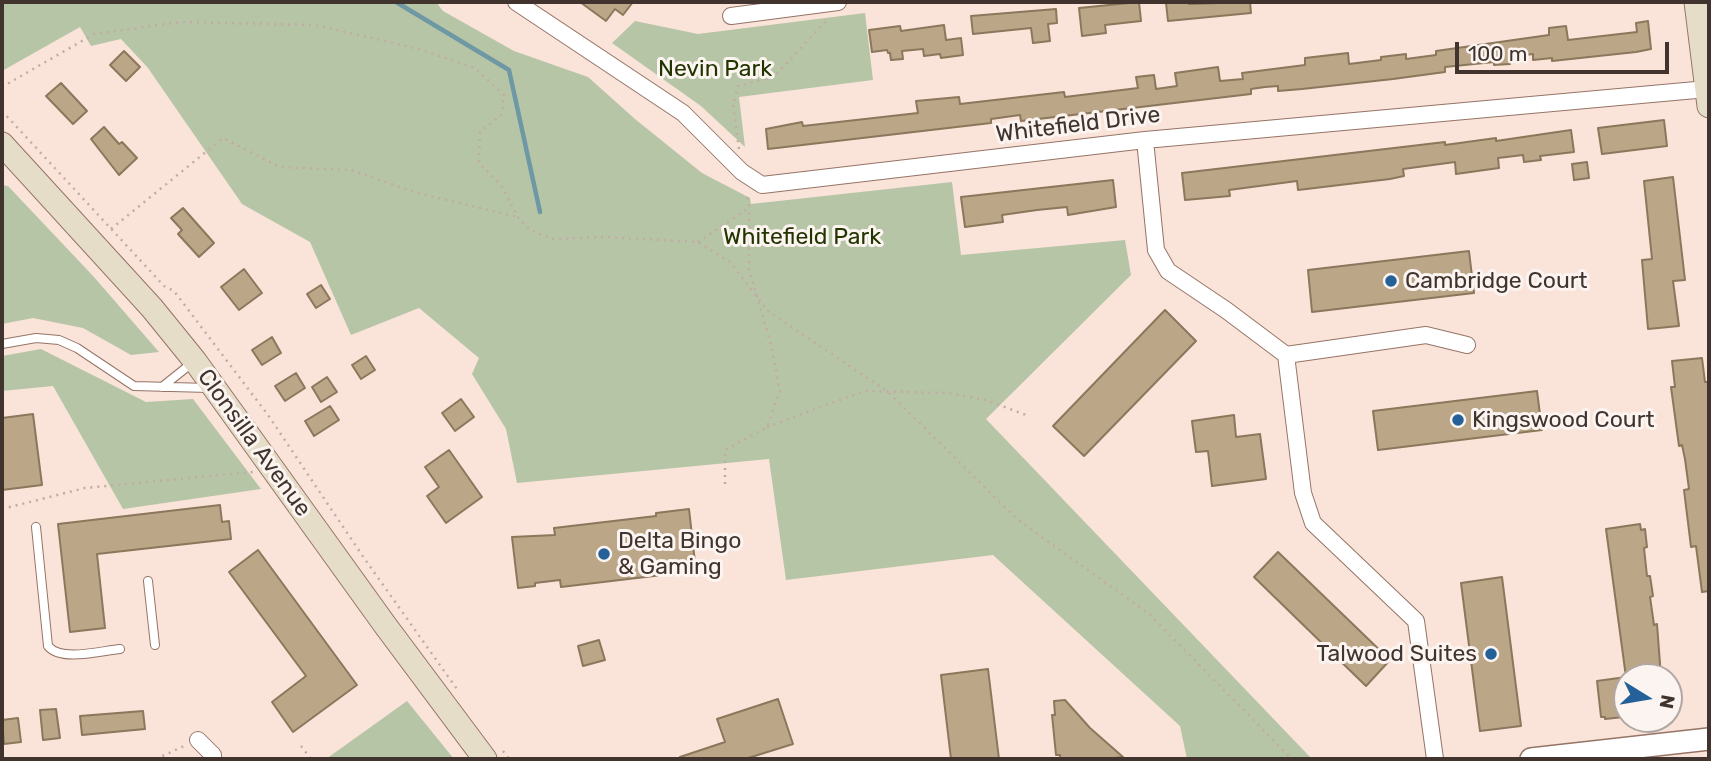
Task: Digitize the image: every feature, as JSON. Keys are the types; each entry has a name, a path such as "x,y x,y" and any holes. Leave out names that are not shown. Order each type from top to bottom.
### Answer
{"main road":[{"path":"1696,2 1708,97"},
{"name":"Clonsilla Avenue","path":"7,155 152,307 195,360 385,625 485,759"}],"street":[{"name":"Whitefield Drive","path":"516,2 683,113 743,172 762,184 1145,140 1708,97"},
{"path":"731,16 836,6"},
{"path":"1145,140 1156,250 1168,271 1286,355 1426,335 1467,345"},
{"path":"1286,355 1303,493 1313,523 1416,621 1435,759"},
{"path":"1531,759 1709,739"},
{"path":"198,740 213,755 213,759"}],"lane":[{"path":"2,344 36,338 59,340 77,348 134,386 216,387"},
{"path":"162,387 195,360"},
{"path":"36,527 48,646 53,653 63,655 120,649"},
{"path":"148,581 155,645"}],"path":[{"path":"767,427 780,391 771,345 749,270 749,208 733,105 738,86 774,77 836,6"},
{"path":"2,87 94,34 181,22 315,25 419,49 475,68 504,95 502,114 480,132 479,163 500,186 529,229 552,239 603,237 698,242 730,262 769,313 887,391 1018,520 1148,614 1292,759"},
{"path":"111,229 223,138 280,167 351,170 417,192 519,217"},
{"path":"698,242 749,208"},
{"path":"725,484 725,450 767,427 864,391 948,393 986,400 1026,415"},
{"path":"2,509 85,488 256,471"},
{"path":"156,759 198,740"},
{"path":"301,746 311,759"}],"green space":[{"name":"Whitefield Park","path":"2,2 436,2 443,11 514,51 588,77 702,173 750,198 751,204 952,182 961,255 1125,240 1131,275 986,419 1312,759 1187,759 1180,726 993,555 786,580 769,459 517,483 506,429 472,374 479,358 419,308 351,335 310,242 242,204 148,68 121,39 91,46 80,27 2,71"},
{"name":"Nevin Park","path":"865,13 873,80 739,97 745,147 701,106 612,43 635,21 698,34"},
{"path":"2,185 8,186 94,277 159,352 131,355 83,328 33,318 2,324"},
{"path":"41,349 146,402 193,399 261,489 123,509 53,386 2,391 2,356"},
{"path":"407,701 454,759 326,759"}],"building":[{"path":"580,2 633,2 623,15 615,9 606,21"},
{"path":"1139,2 1141,21 1105,25 1106,33 1082,36 1079,8"},
{"path":"1250,2 1251,13 1168,21 1166,3"},
{"path":"1056,9 1057,23 1048,24 1050,41 1033,43 1031,28 973,34 971,16"},
{"path":"1648,21 1651,49 1636,52 1552,61 1552,58 1533,60 1533,54 1510,57 1510,64 1494,65 1494,62 1445,67 1445,72 1393,79 1278,91 1278,86 1265,87 1251,89 1251,94 1021,121 1020,115 991,119 991,123 768,149 766,129 802,122 803,126 918,113 916,101 959,97 960,104 1064,92 1065,97 1138,88 1136,77 1154,75 1156,89 1177,86 1175,73 1218,67 1220,81 1243,79 1242,73 1305,65 1305,58 1348,53 1349,64 1406,54 1406,59 1436,55 1436,51 1549,35 1549,28 1566,26 1568,40 1637,32 1636,23"},
{"path":"944,25 946,40 961,38 963,55 941,58 940,54 924,56 923,49 902,51 903,59 891,60 887,50 872,52 869,30 900,26 901,31"},
{"path":"124,51 140,67 126,81 110,65"},
{"path":"61,83 87,111 73,124 46,96"},
{"path":"1664,120 1667,146 1602,154 1598,128"},
{"path":"104,127 119,144 122,142 137,158 119,175 91,139"},
{"path":"1571,130 1574,152 1540,156 1541,160 1524,162 1523,155 1498,158 1499,168 1456,174 1455,162 1403,169 1404,176 1390,179 1298,190 1297,181 1229,190 1230,196 1185,200 1182,173 1445,142 1445,145 1496,138 1496,141"},
{"path":"1587,162 1589,178 1574,180 1572,164"},
{"path":"1673,177 1685,280 1673,281 1679,326 1648,329 1642,260 1652,259 1644,181"},
{"path":"1113,180 1116,207 1068,215 1067,207 1037,210 1002,215 1003,222 965,227 961,197"},
{"path":"183,208 214,243 199,257 178,234 182,230 171,218"},
{"name":"Cambridge Court","path":"1469,251 1474,293 1312,312 1308,270"},
{"path":"244,269 262,293 239,310 221,287"},
{"path":"321,285 330,299 316,308 307,294"},
{"path":"1165,310 1196,341 1084,456 1053,426"},
{"path":"272,337 281,353 262,365 252,350"},
{"path":"366,356 375,370 361,379 352,365"},
{"path":"1702,358 1705,382 1709,382 1709,591 1702,592 1696,546 1691,547 1684,490 1689,489 1682,445 1679,446 1671,387 1675,387 1672,361"},
{"path":"296,373 305,388 285,401 275,386"},
{"path":"327,377 337,392 321,402 312,387"},
{"name":"Kingswood Court","path":"1537,391 1542,430 1378,450 1373,411"},
{"path":"461,399 474,417 455,431 442,413"},
{"path":"330,406 339,420 314,436 305,421"},
{"path":"33,414 42,485 2,490 2,418"},
{"path":"1234,415 1236,437 1260,434 1266,479 1212,486 1208,451 1196,452 1192,421"},
{"path":"449,450 482,497 446,523 427,496 439,487 425,467"},
{"path":"220,505 222,522 229,521 231,539 97,554 105,628 70,632 58,524"},
{"name":"Delta Bingo & Gaming","path":"689,509 696,571 561,587 560,580 518,588 512,537 555,535 554,528 656,516 656,513"},
{"path":"1640,524 1641,530 1645,529 1647,576 1650,576 1653,596 1650,597 1654,625 1657,624 1660,663 1624,663 1606,529"},
{"path":"258,550 357,685 293,732 272,702 306,676 229,572"},
{"path":"1278,552 1390,660 1366,686 1254,577"},
{"name":"Talwood Suites","path":"1502,577 1521,726 1480,731 1461,583"},
{"path":"599,640 605,660 583,666 578,646"},
{"path":"988,669 999,759 951,759 941,675"},
{"path":"1613,679 1613,718 1601,717 1597,681"},
{"path":"778,699 793,744 745,759 680,759 725,742 717,719"},
{"path":"1065,700 1090,728 1123,757 1060,759 1060,755 1056,755 1052,715 1055,715 1054,701"},
{"path":"56,709 60,738 43,740 40,710"},
{"path":"143,711 145,729 82,735 80,716"},
{"path":"18,718 21,742 4,744 2,720"}],"waterway":[{"path":"396,2 509,70 540,212"}],"place":[{"name":"Cambridge Court","path":"1391,281"},
{"name":"Kingswood Court","path":"1458,420"},
{"name":"Delta Bingo & Gaming","path":"604,554"},
{"name":"Talwood Suites","path":"1491,654"}]}
